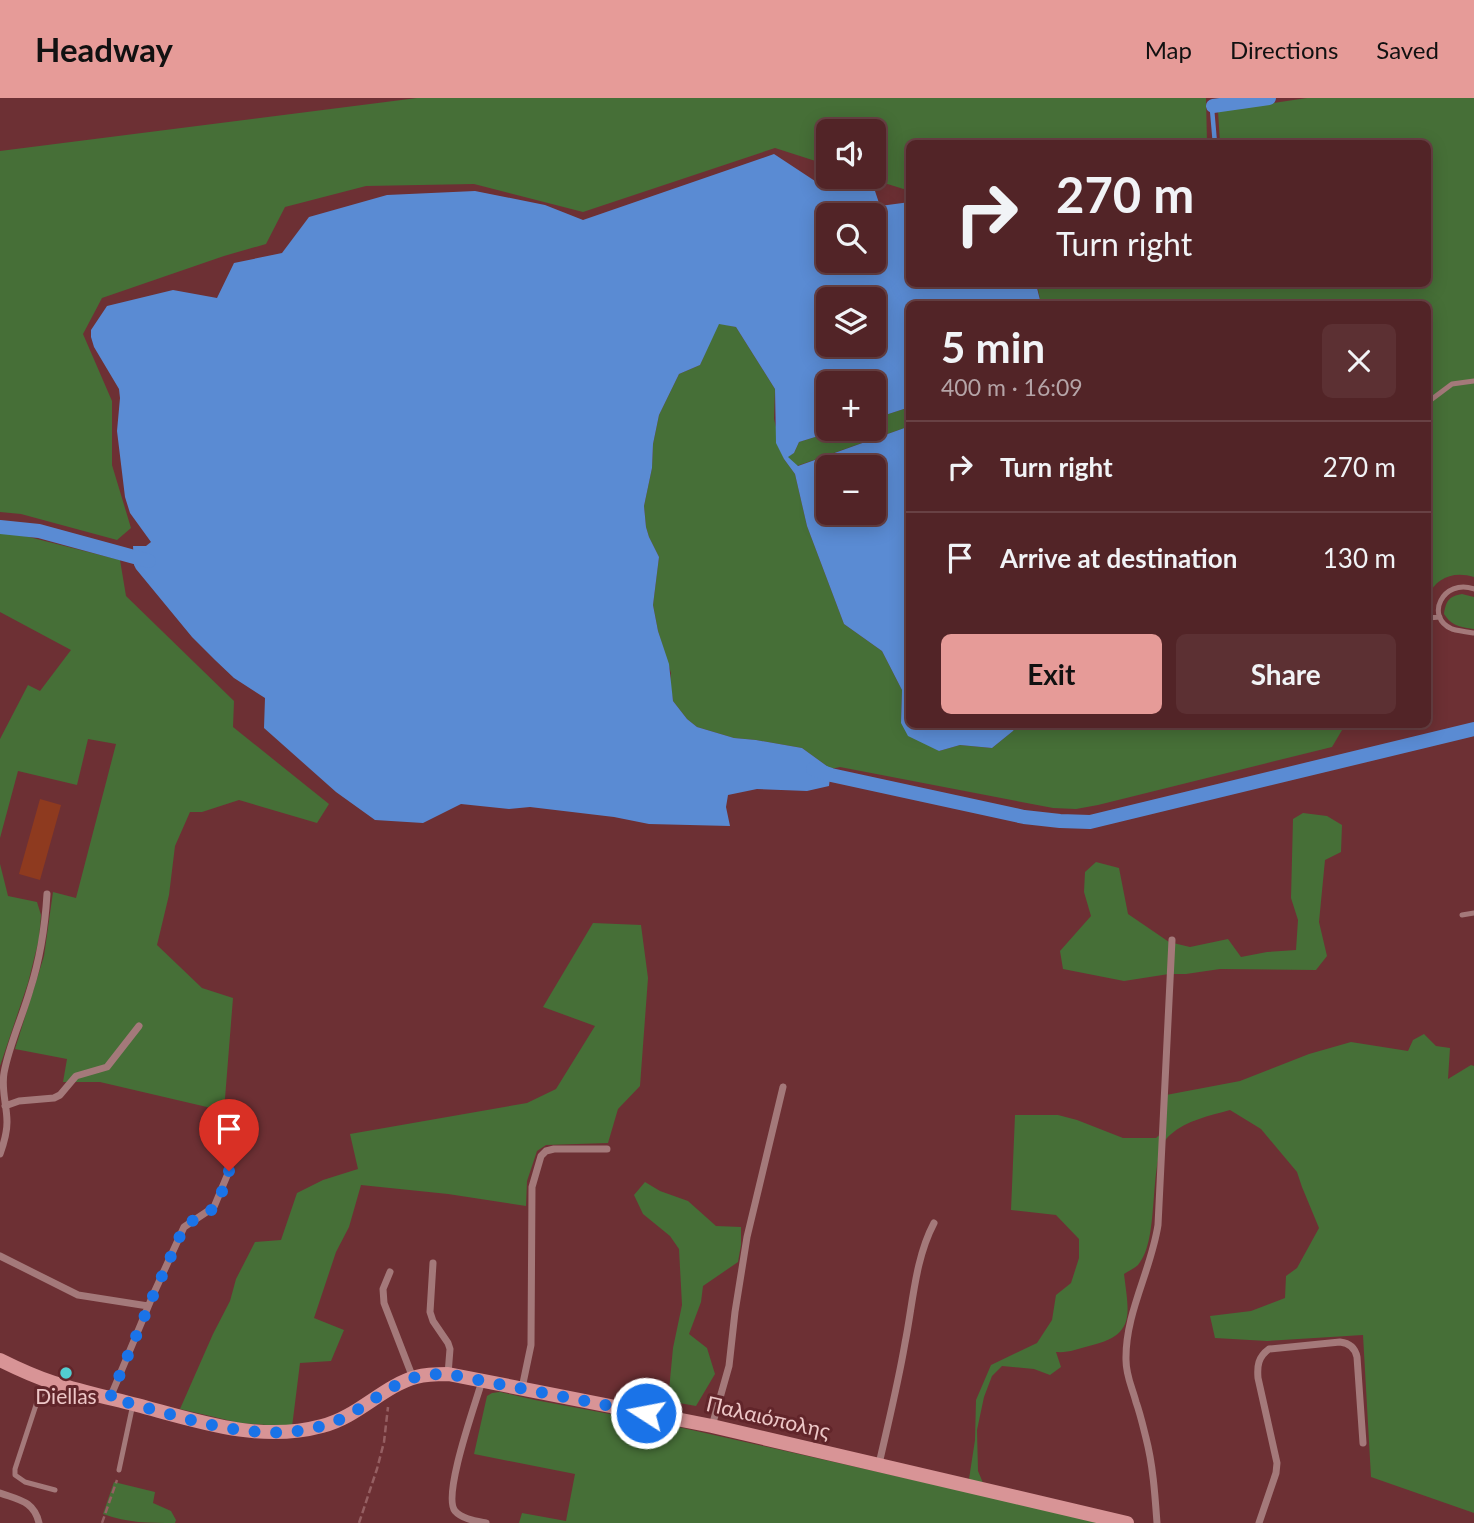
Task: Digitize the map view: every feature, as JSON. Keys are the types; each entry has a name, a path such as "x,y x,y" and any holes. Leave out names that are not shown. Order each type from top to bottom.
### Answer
{"main road":[{"name":"Παλαιόπολης","path":"0,1360 55,1383 133,1404 228,1428 277,1432 308,1429 335,1422 414,1378 448,1374 712,1426 1127,1523"}],"street":[{"path":"0,1154 7,1125 3,1095 4,1074 40,955 47,894"},
{"path":"1157,1523 1147,1441 1128,1380 1126,1361 1127,1336 1158,1225 1172,940"},
{"path":"5,1106 19,1101 54,1098 60,1095 76,1076 107,1067 139,1026"},
{"path":"712,1426 729,1366 747,1237 783,1087"},
{"path":"522,1388 531,1345 532,1187 541,1156 554,1149 607,1149"},
{"path":"110,1398 184,1227 214,1208 229,1171"},
{"path":"879,1465 898,1384 919,1267 934,1223"},
{"path":"0,1256 78,1294 148,1306"},
{"path":"433,1263 430,1312 450,1349 448,1374"},
{"path":"390,1272 383,1289 384,1303 414,1378"},
{"path":"1259,1523 1277,1463 1258,1378 1262,1354 1269,1349 1340,1342 1351,1346 1357,1357 1363,1443"},
{"path":"482,1380 451,1491 455,1511 466,1518 486,1523"},
{"path":"0,1493 33,1507 39,1523"}],"lane":[{"path":"1431,400 1452,384 1474,381"},
{"path":"1474,589 1461,587 1449,590 1439,604 1440,617 1451,628 1474,633"},
{"path":"1431,618 1440,617"},
{"path":"1462,915 1474,914"},
{"path":"55,1383 44,1392 36,1405 15,1469 15,1475 25,1482 55,1490"},
{"path":"120,1470 133,1404"}],"path":[{"path":"359,1523 384,1441 390,1390"},
{"path":"102,1523 120,1470"}],"green space":[{"path":"417,98 1206,98 1207,140 906,140 906,190 886,184 886,119 816,119 816,161 775,148 583,212 474,184 366,186 285,207 266,244 102,298 83,334 112,401 112,465 131,528 117,540 21,514 0,512 0,151"},
{"path":"1307,98 1474,98 1474,577 1446,577 1431,591 1431,301 1040,301 1038,287 1431,287 1431,140 1220,140 1218,111"},
{"path":"718,323 736,327 775,389 774,419 784,459 795,474 807,526 844,624 882,651 902,690 901,723 939,751 960,745 992,748 1015,728 1343,728 1332,747 1076,809 1053,808 840,767 831,769 802,748 734,738 697,727 673,701 671,673 653,605 659,557 646,527 644,506 659,415 679,374 700,365"},
{"path":"906,408 906,427 886,434 886,415"},
{"path":"816,437 816,441 868,441 828,455 816,455 816,459 797,466 787,457 794,453 799,442"},
{"path":"0,533 25,536 120,560 126,596 234,701 233,727 329,804 317,823 239,800 202,812 190,812 175,846 169,895 157,945 202,988 233,998 224,1111 100,1082 63,1082 67,1059 15,1049 44,956 53,892 76,898 116,744 88,739 77,785 18,771 0,838 0,739 28,685 40,691 71,650 0,612"},
{"path":"1462,594 1474,597 1474,629 1457,625 1444,614 1449,600"},
{"path":"1303,813 1327,816 1342,825 1341,852 1325,860 1319,922 1327,956 1316,970 1220,969 1124,981 1063,969 1060,951 1091,916 1084,892 1085,872 1096,862 1119,868 1128,914 1169,942 1190,947 1228,939 1241,957 1296,950 1298,920 1291,898 1293,819"},
{"path":"0,864 8,896 37,902 41,915 39,939 28,983 0,1066"},
{"path":"593,923 641,925 648,978 640,1086 618,1109 608,1143 546,1145 537,1151 527,1181 526,1206 361,1185 349,1227 336,1252 314,1318 344,1330 331,1361 300,1363 292,1427 240,1423 180,1409 230,1301 236,1279 255,1242 281,1240 297,1193 323,1180 358,1169 350,1134 527,1103 556,1089 595,1026 543,1007"},
{"path":"1424,1034 1436,1046 1450,1048 1448,1079 1471,1065 1474,1066 1474,1513 1371,1477 1363,1335 1267,1341 1215,1338 1210,1316 1251,1311 1285,1298 1286,1276 1297,1268 1319,1228 1297,1172 1261,1129 1230,1110 1184,1126 1170,1135 1163,1145 1158,1160 1150,1236 1138,1265 1124,1274 1128,1312 1122,1329 1104,1341 1056,1352 1061,1367 1050,1375 1034,1369 1002,1366 992,1376 984,1397 977,1430 978,1471 989,1497 1099,1523 519,1523 522,1513 566,1521 575,1474 474,1454 487,1396 500,1392 674,1426 967,1492 975,1440 976,1400 991,1365 1037,1343 1052,1320 1056,1295 1071,1283 1079,1258 1079,1239 1056,1215 1011,1210 1015,1115 1058,1115 1123,1138 1156,1138 1164,1131 1166,1095 1240,1081 1309,1054 1351,1042 1408,1051 1413,1040"},
{"path":"645,1182 660,1191 688,1201 716,1226 741,1227 738,1262 703,1286 701,1302 689,1334 707,1348 715,1374 696,1406 668,1401 673,1348 682,1305 679,1249 670,1236 643,1214 634,1195"},
{"path":"114,1482 155,1492 153,1503 171,1511 175,1523 130,1521 103,1514"}],"water":[{"path":"774,154 816,181 816,189 875,191 879,203 816,203 816,273 886,273 886,205 906,203 906,287 1037,287 1040,301 906,301 906,408 886,415 886,371 816,371 816,437 799,442 794,453 788,457 798,466 816,460 816,525 886,525 886,455 829,455 868,441 886,441 886,435 906,427 906,728 1015,728 1013,731 992,748 960,745 939,751 908,736 901,723 902,690 882,651 844,624 807,526 795,474 776,443 775,389 736,327 719,324 700,365 679,374 659,415 644,506 646,527 659,557 653,605 669,664 673,701 697,727 734,738 802,748 831,769 829,786 807,791 757,789 728,795 726,807 730,826 649,824 530,807 509,809 461,804 423,823 375,820 336,792 264,728 265,698 234,678 192,637 134,565 133,546 146,546 151,542 130,513 125,497 117,431 119,389 94,347 91,330 107,306 173,290 217,298 234,263 282,253 309,217 387,195 475,191 545,205 583,220"}],"building":[{"path":"40,799 61,805 40,880 19,874"}],"waterway":[{"path":"1213,106 1269,98"},
{"path":"1213,106 1215,140"},
{"path":"0,527 39,531 149,561"},
{"path":"813,769 1024,817 1090,822 1474,729"}],"place":[{"name":"Diellas","path":"66,1373"}],"route":[{"path":"229,1171 214,1208 184,1227 110,1398 228,1428 263,1432 297,1431 323,1426 351,1415 414,1378 448,1374 646,1413"}]}
